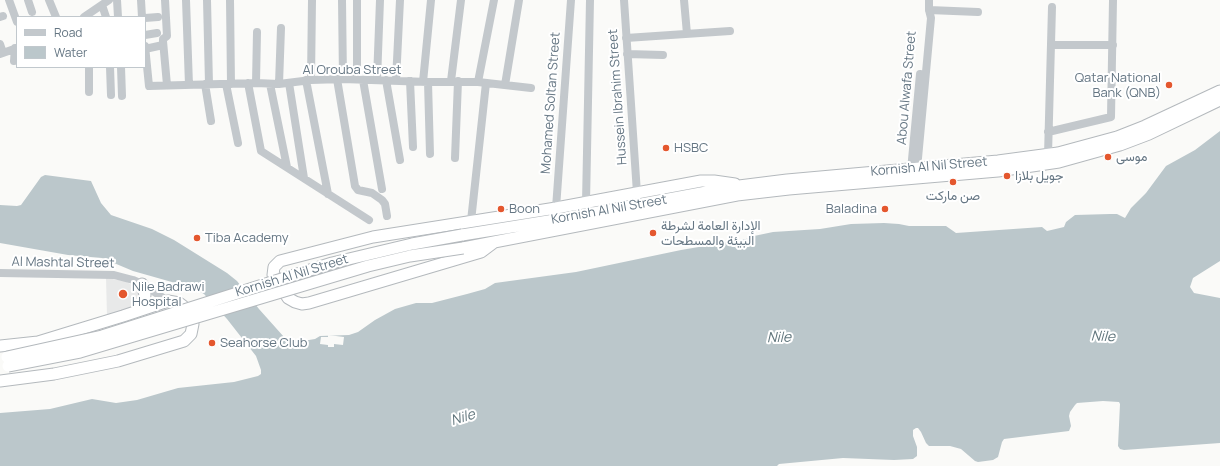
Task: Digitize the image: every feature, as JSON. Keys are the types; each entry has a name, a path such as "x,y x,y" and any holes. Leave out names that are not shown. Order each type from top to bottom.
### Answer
{"highway":[{"name":"Kornish Al Nil Street","path":"4,362 109,334 332,263 412,244 561,219 739,186 787,180 1013,160 1048,155 1087,146 1124,134 1173,114 1220,91"},
{"name":"Kornish Al Nil Street","path":"4,362 80,352 368,266 410,256 463,248 737,195 789,189 998,171 1059,162 1120,145 1142,137 1177,122 1220,100"},
{"path":"495,241 481,252 309,303 302,304 288,298 273,275 274,266 280,261 373,236 556,208 701,182 727,182 739,186"},
{"path":"561,219 573,205"},
{"path":"139,310 144,301 145,295 142,284"},
{"path":"0,346 38,342 168,301 179,303 184,306 193,324 191,334 184,341 118,361 54,374 0,381"}],"street":[{"path":"9,0 16,19"},
{"path":"28,0 32,12"},
{"path":"49,0 56,16"},
{"path":"86,16 109,0"},
{"path":"117,0 118,16"},
{"path":"141,0 144,16"},
{"path":"165,0 167,36 163,40 163,45 167,85"},
{"path":"186,0 189,85"},
{"path":"207,0 207,84 211,121"},
{"path":"230,0 228,84 238,143"},
{"path":"312,0 308,80 328,194"},
{"path":"342,0 340,79 355,186 358,190 372,192 382,200 386,204 387,216"},
{"path":"357,0 360,79 382,189"},
{"path":"377,80 380,0"},
{"path":"396,81 400,0"},
{"path":"430,154 426,82 431,0"},
{"path":"455,158 454,81 462,0"},
{"path":"471,221 482,82 494,0"},
{"path":"505,85 519,0"},
{"name":"Mohamed Soltan Street","path":"556,208 570,0"},
{"path":"586,203 590,0"},
{"name":"Hussein Ibrahim Street","path":"624,0 637,193"},
{"path":"684,0 686,34"},
{"name":"Abou Alwafa Street","path":"914,169 931,18 929,0"},
{"path":"1048,132 1111,117 1113,0"},
{"path":"102,5 106,16"},
{"path":"1048,155 1052,7"},
{"path":"929,10 978,12"},
{"path":"146,18 158,17"},
{"path":"279,84 281,28"},
{"path":"626,38 730,31"},
{"path":"257,32 252,83 260,147 262,152 370,220"},
{"path":"146,35 157,33"},
{"path":"0,44 1,53 16,48 14,61"},
{"path":"146,47 163,45"},
{"path":"1051,45 1113,45"},
{"path":"627,54 663,55"},
{"name":"Al Orouba Street","path":"146,57 149,86 252,83 279,84 308,80 360,79 426,82 482,82 531,88"},
{"path":"89,68 89,92"},
{"path":"110,68 111,95"},
{"path":"121,68 122,96"},
{"path":"386,80 400,160"},
{"path":"410,81 413,147"},
{"path":"289,83 304,178"},
{"path":"270,84 287,168"},
{"name":"Al Mashtal Street","path":"0,273 114,275 128,278 142,284 168,301"}],"shaded area":[{"name":"Nile Badrawi Hospital","path":"106,278 125,281 139,291 140,297 133,309 107,316"}],"water":[{"name":"Nile","path":"1220,131 1220,261 1193,278 1190,287 1194,293 1220,298 1220,443 1124,450 1120,449 1118,446 1120,404 1119,402 1103,401 1077,403 1070,412 1069,416 1071,426 1069,431 1004,439 998,457 993,460 978,462 961,449 950,446 929,446 921,432 918,428 916,428 913,430 913,436 917,447 917,456 913,459 894,460 843,458 779,464 777,466 0,466 0,413 50,409 92,399 116,403 137,400 178,388 234,382 261,374 256,356 227,319 204,294 193,288 133,271 102,258 68,255 0,243 0,205 21,205 41,177 45,175 91,181 101,203 111,215 152,229 174,240 227,273 237,281 284,337 296,340 309,340 320,336 349,335 358,332 375,320 395,309 416,303 432,303 467,294 485,289 495,283 576,272 681,250 746,239 773,232 820,229 851,224 884,223 909,226 946,226 956,233 1042,227 1047,231 1064,227 1066,222 1075,215 1117,214 1125,218 1131,208 1146,193 1166,166 1195,150"}],"pier":[{"path":"328,335 344,337 343,345 334,344 334,347 328,347 328,345 320,344 321,337 328,337"}],"place":[{"name":"Qatar National Bank (QNB)","path":"1169,85"},
{"name":"HSBC","path":"666,148"},
{"name":"موسى","path":"1108,157"},
{"name":"جويل بلازا","path":"1007,176"},
{"name":"صن ماركت","path":"953,182"},
{"name":"Boon","path":"501,209"},
{"name":"Baladina","path":"885,209"},
{"name":"الإدارة العامة لشرطة البيئة والمسطحات","path":"653,233"},
{"name":"Tiba Academy","path":"197,238"},
{"name":"Nile Badrawi Hospital","path":"123,294"},
{"name":"Seahorse Club","path":"212,343"}]}
